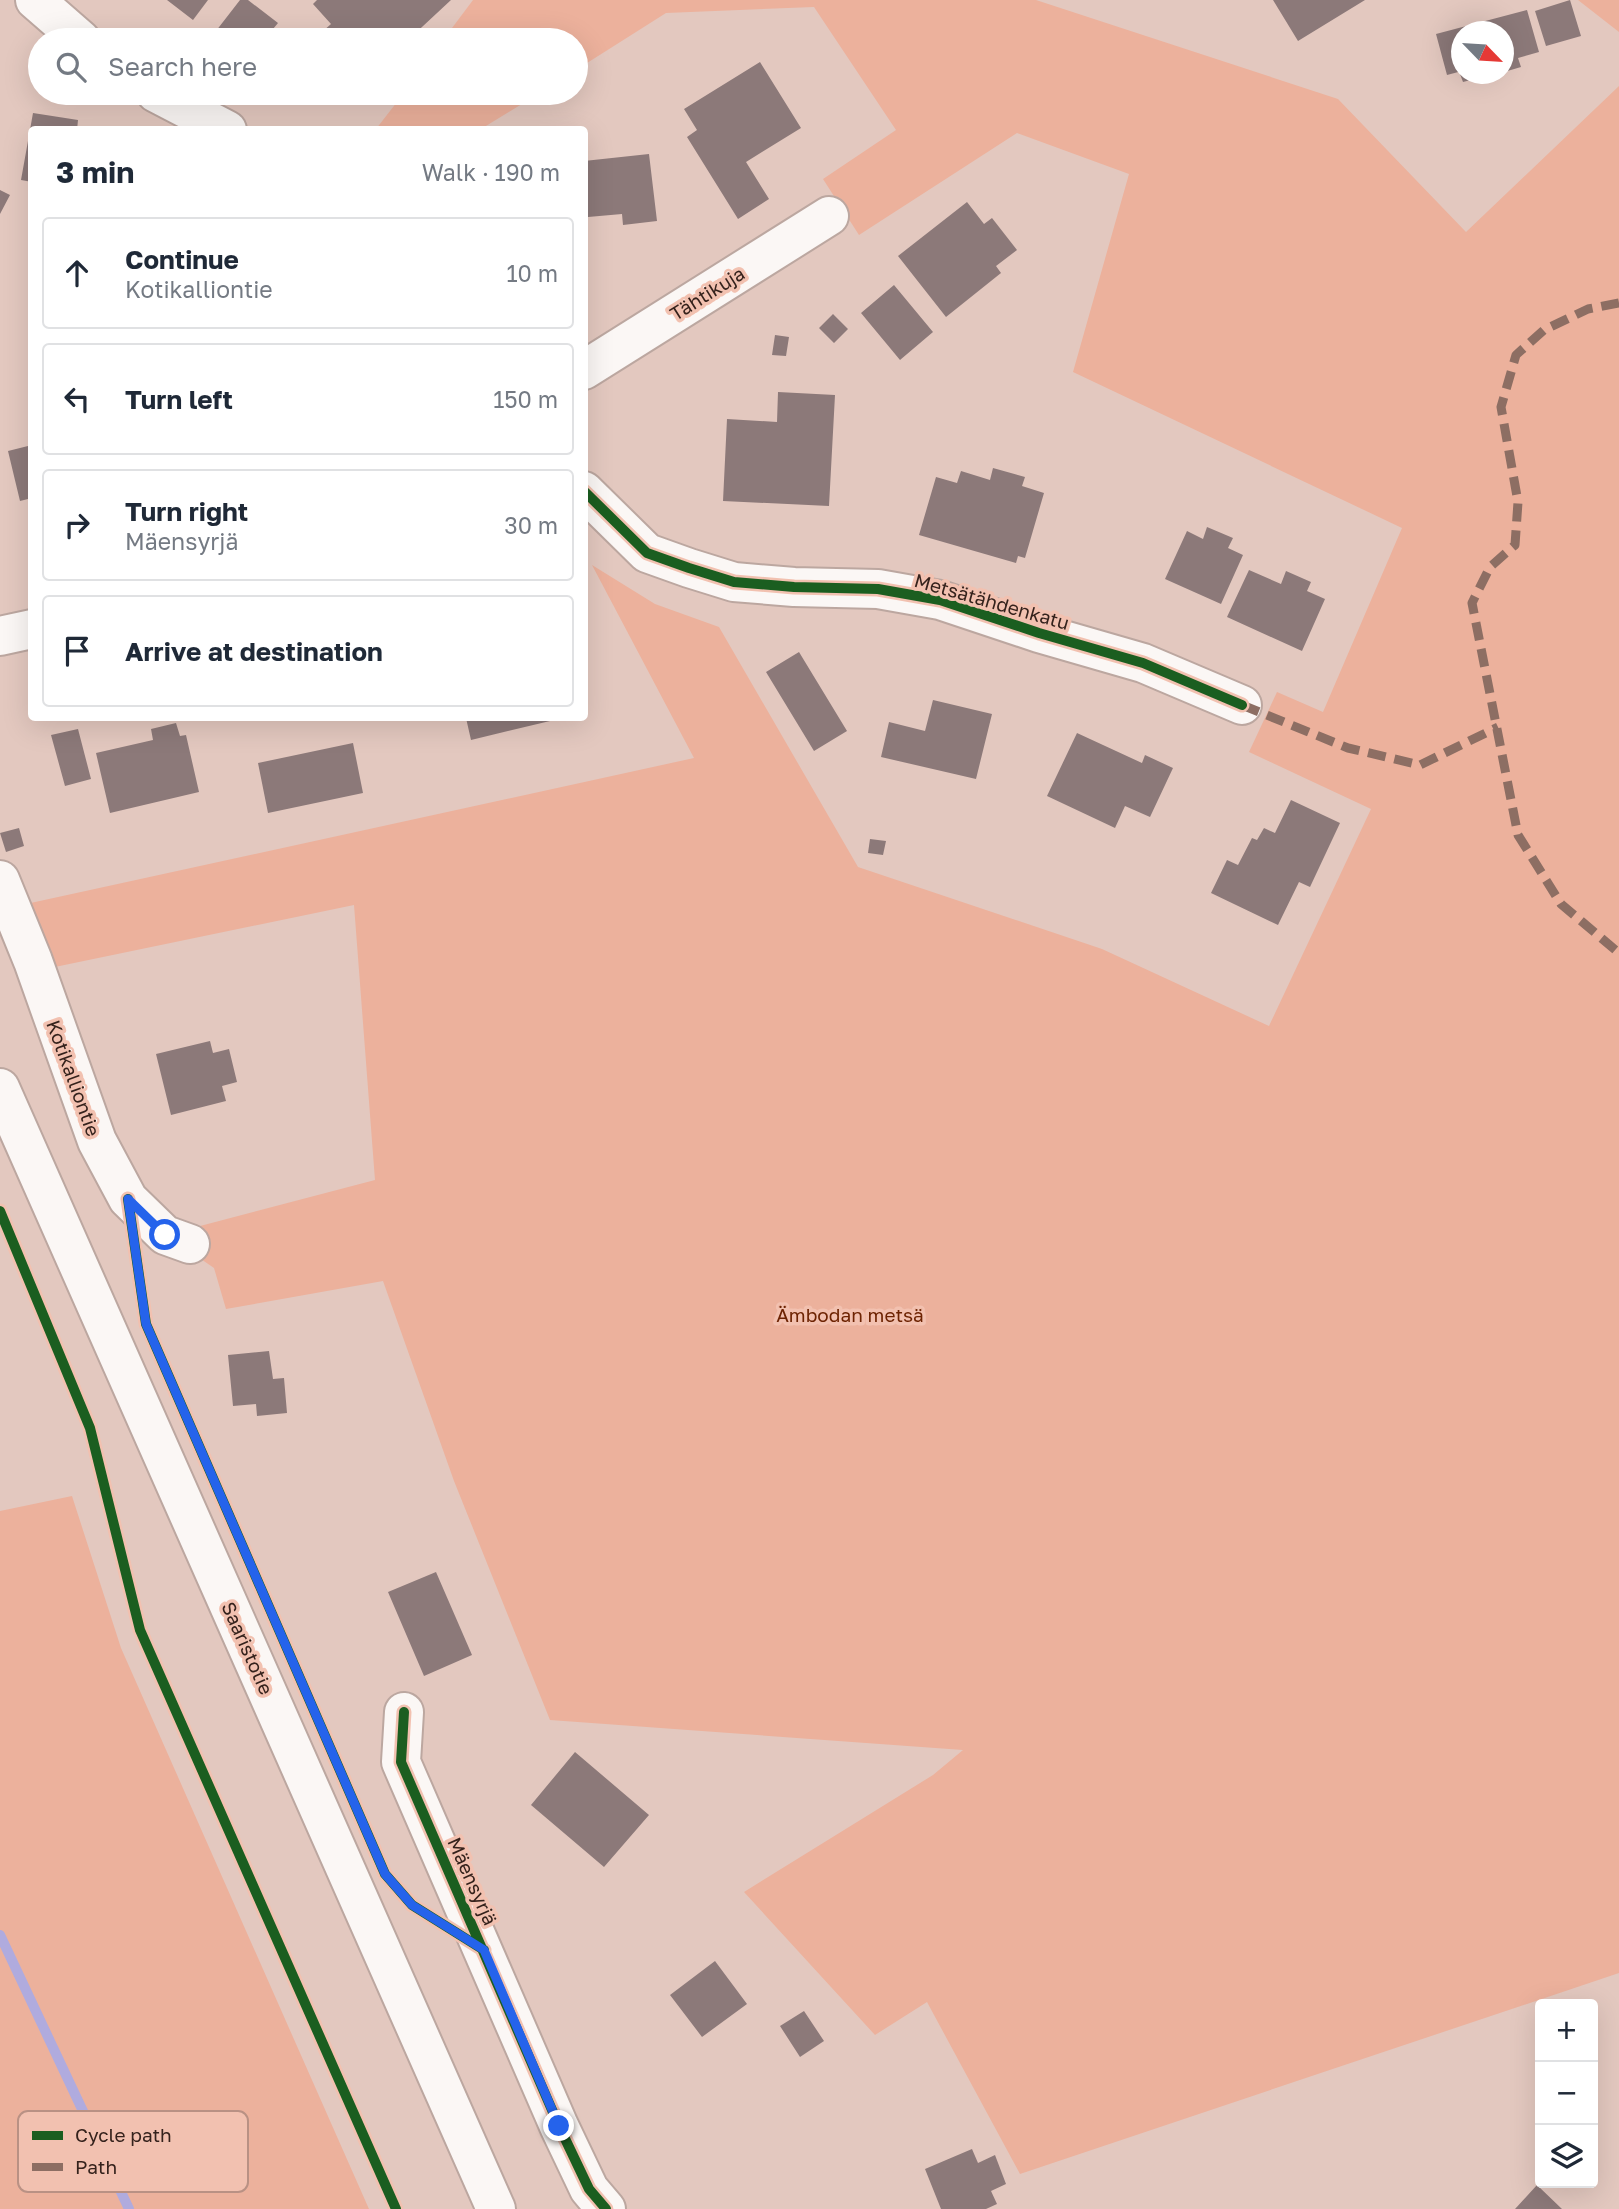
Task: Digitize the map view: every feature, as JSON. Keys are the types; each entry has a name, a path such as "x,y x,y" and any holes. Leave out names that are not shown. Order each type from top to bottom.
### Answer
{"street":[{"path":"35,0 67,28"},
{"path":"179,105 219,126"},
{"name":"Tähtikuja","path":"588,367 829,216"},
{"name":"Metsätähdenkatu","path":"588,495 648,553 689,568 734,582 878,589 940,600 1039,633 1143,663 1242,705"},
{"path":"0,636 28,630"},
{"name":"Kotikalliontie","path":"0,880 103,1152 128,1199 165,1235 190,1244"},
{"name":"Saaristotie","path":"0,1088 496,2209"},
{"name":"Mäensyrjä","path":"404,1713 401,1762 559,2126 589,2189 606,2209"}],"green space":[{"name":"Ämbodan metsä","path":"473,0 1036,0 1338,99 1466,232 1619,86 1619,1973 1020,2174 927,2002 875,2035 744,1892 933,1775 963,1750 550,1720 454,1481 383,1281 226,1309 214,1268 166,1235 375,1180 354,905 50,968 26,904 694,758 592,565 655,604 719,627 858,867 1102,949 1269,1026 1371,809 1249,752 1277,692 1323,712 1402,528 1073,372 1129,174 1017,133 859,235 823,179 896,130 814,7 666,13 588,62 588,28 452,28"},
{"path":"1578,0 1619,0 1619,32"},
{"path":"395,105 520,105 486,126 378,126"},
{"path":"72,1496 121,1648 369,2209 0,2209 0,1511"}],"building":[{"path":"167,0 208,0 193,20"},
{"path":"240,0 248,0 278,23 274,28 218,28"},
{"path":"317,0 451,0 421,28 326,28 331,24 313,4"},
{"path":"1273,0 1365,0 1298,41"},
{"path":"1570,0 1581,36 1546,46 1535,11"},
{"path":"1527,10 1539,52 1518,58 1521,67 1514,69 1514,21 1485,21"},
{"path":"1451,30 1451,74 1447,75 1436,34"},
{"path":"760,62 801,128 746,162 769,199 738,219 687,137 697,130 684,109"},
{"path":"33,113 78,120 77,126 31,126"},
{"path":"28,141 28,181 21,180"},
{"path":"649,154 657,221 623,225 622,214 588,217 588,161"},
{"path":"0,190 10,195 0,214"},
{"path":"967,202 984,224 992,218 1017,250 996,266 1001,273 946,317 898,256"},
{"path":"894,285 933,332 900,360 861,313"},
{"path":"833,314 848,329 834,343 819,328"},
{"path":"775,335 789,337 786,356 772,355"},
{"path":"778,392 835,395 829,506 723,501 727,419 777,422"},
{"path":"28,446 28,499 20,501 8,451"},
{"path":"993,468 1025,477 1022,486 1044,493 1025,558 1018,556 1016,563 919,535 936,477 957,483 961,471 990,480"},
{"path":"1207,527 1233,538 1228,548 1243,555 1221,604 1165,579 1187,531 1203,539"},
{"path":"1249,570 1281,584 1286,571 1311,582 1307,591 1325,599 1302,651 1227,617"},
{"path":"799,652 847,731 814,751 766,672"},
{"path":"933,700 992,714 976,779 881,757 889,722 925,731"},
{"path":"467,721 550,721 471,740"},
{"path":"176,723 180,736 186,735 199,792 110,813 96,753 153,740 151,729"},
{"path":"78,729 91,779 65,786 51,735"},
{"path":"1077,733 1142,763 1145,755 1173,768 1150,817 1125,806 1115,828 1047,796"},
{"path":"353,743 363,793 268,813 258,763"},
{"path":"1291,800 1340,823 1310,887 1299,882 1278,925 1211,893 1227,860 1238,865 1252,838 1257,840 1264,828 1275,833"},
{"path":"19,828 24,846 6,852 0,833"},
{"path":"870,839 886,841 883,855 868,853"},
{"path":"210,1041 213,1053 229,1049 237,1082 222,1086 226,1101 171,1115 156,1054"},
{"path":"269,1351 273,1379 284,1378 287,1413 257,1416 256,1404 233,1406 228,1355"},
{"path":"436,1572 472,1655 424,1676 388,1592"},
{"path":"575,1752 649,1815 604,1867 531,1805"},
{"path":"715,1961 747,2004 702,2037 670,1995"},
{"path":"804,2011 824,2041 800,2057 780,2026"},
{"path":"972,2149 978,2163 995,2155 1006,2184 991,2191 997,2204 986,2209 941,2209 925,2169"},
{"path":"1535,2187 1540,2188 1562,2209 1515,2209"}],"waterway":[{"path":"0,1935 83,2111"},
{"path":"121,2192 129,2209"}],"marked path":[{"path":"1619,303 1588,309 1544,330 1516,355 1501,407 1518,502 1515,545 1490,567 1472,603 1518,835 1561,904 1619,953"},
{"path":"1242,705 1348,748 1420,765 1498,727"}],"cycle path":[{"path":"588,495 647,553 689,568 734,582 878,589 940,600 1039,633 1143,663 1242,705"},
{"path":"128,1199 146,1324 385,1874 412,1905 484,1950"},
{"path":"0,1211 90,1428 140,1630 396,2209"},
{"path":"404,1712 401,1762 559,2126 589,2189 606,2209"}],"route":[{"path":"165,1235 128,1199 141,1306 146,1324 385,1874 412,1905 484,1950 559,2126"}]}
